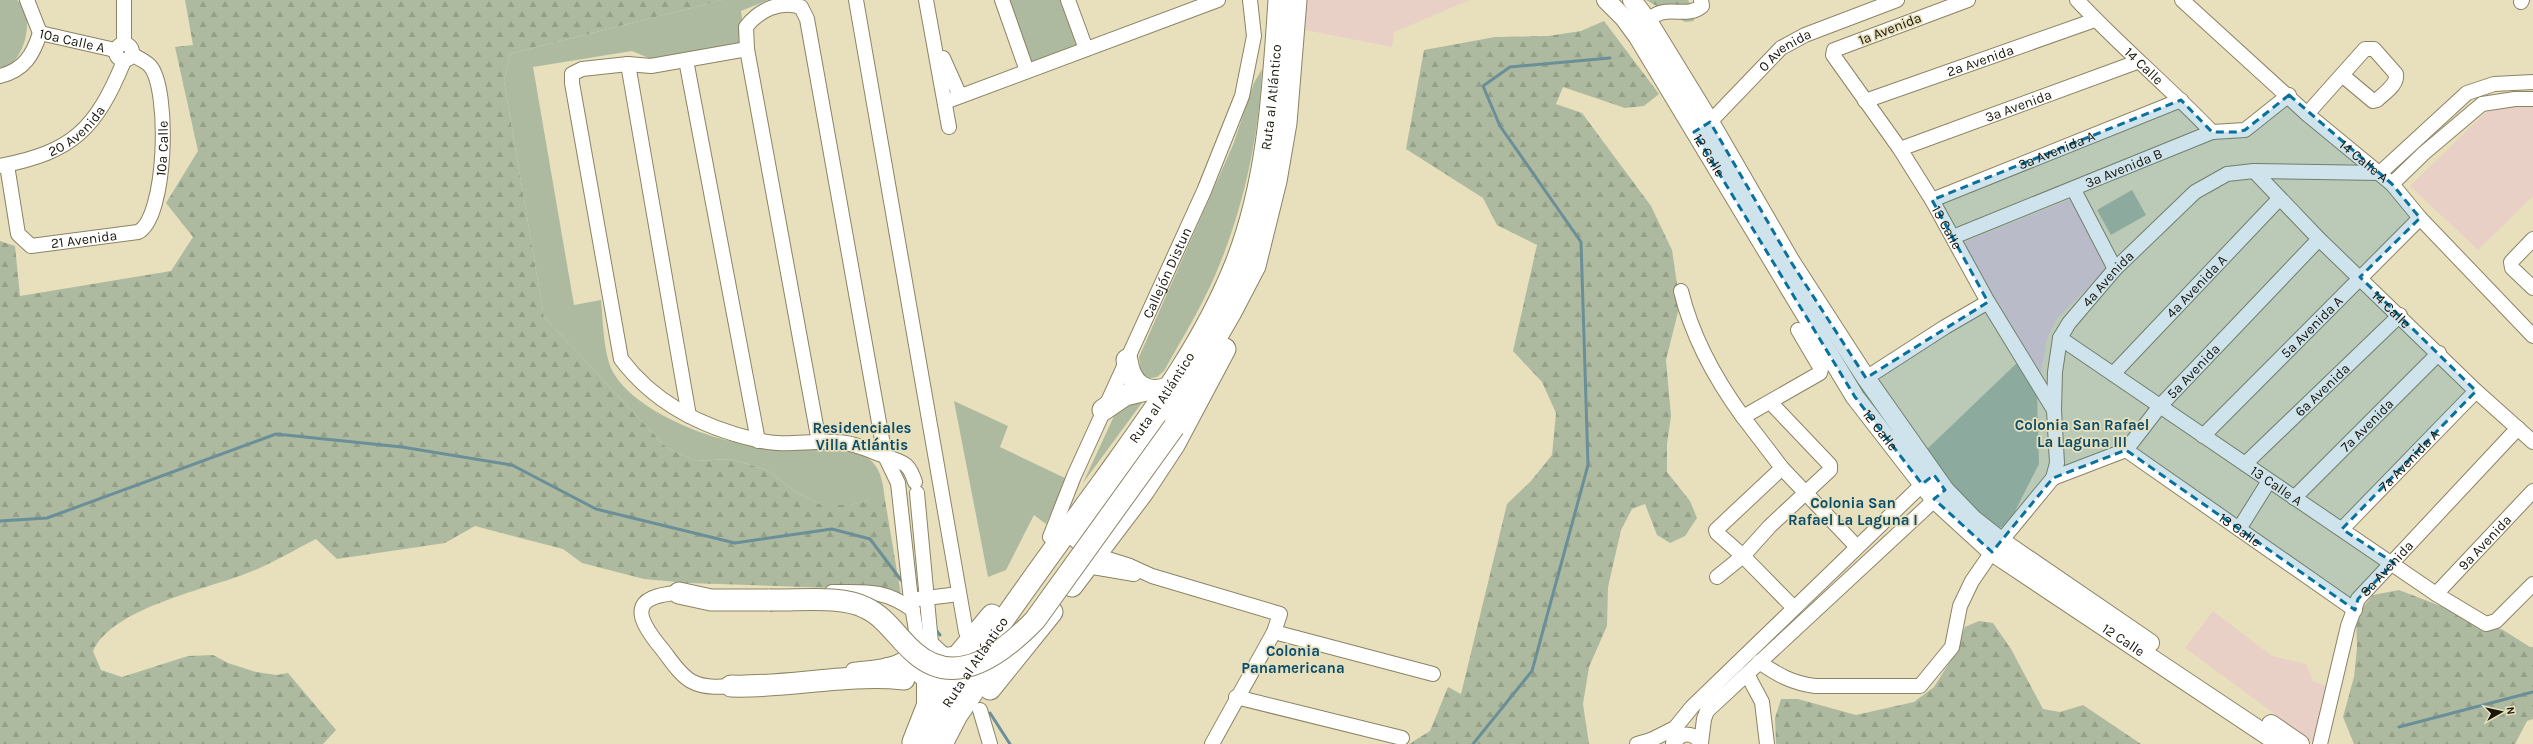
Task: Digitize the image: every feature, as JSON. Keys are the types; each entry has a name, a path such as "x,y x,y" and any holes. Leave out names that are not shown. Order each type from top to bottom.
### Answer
{"highway":[{"name":"Ruta al Atlántico","path":"936,742 980,655 1150,418 1200,339 1225,287 1237,261 1252,209 1270,120 1279,0"},
{"name":"Ruta al Atlántico","path":"936,742 957,715 1020,620 1183,395 1231,312 1255,266 1276,181 1286,123 1297,0"},
{"path":"936,742 1091,560 1143,492 1194,409 1241,317 1250,291 1255,266"},
{"path":"1127,360 1129,372 1133,380 1146,390"},
{"path":"1104,410 1125,395 1146,390 1162,391 1170,387"},
{"path":"679,593 711,600 852,602 872,611 915,654 928,662 959,667 987,660 1017,639 1035,620 1174,427 1194,409"},
{"path":"912,744 924,710 935,686 950,665 962,654 1128,436 1150,418"},
{"path":"731,686 773,687 878,678 914,679"}],"main road":[{"name":"12 Calle","path":"1632,0 1648,21 1710,122 1792,262 1928,479"},
{"name":"12 Calle","path":"1608,1 1638,38 1855,398 1940,494 1996,547 2280,744"},
{"name":"12 Calle","path":"1996,547 2300,744"}],"street":[{"name":"10a Calle A","path":"27,0 40,33 124,52 150,66"},
{"path":"124,0 124,52"},
{"path":"856,0 966,632"},
{"path":"926,0 949,128"},
{"path":"1002,0 1027,71"},
{"path":"1068,0 1086,49"},
{"path":"945,102 1218,0"},
{"name":"Callejón Distun","path":"1050,538 1104,410 1204,191 1242,96 1254,36 1250,0"},
{"path":"1648,21 1660,12 1692,11 1699,9 1702,6 1701,0"},
{"name":"0 Avenida","path":"1694,132 1710,122 1781,48 1805,35 1897,0"},
{"name":"1a Avenida","path":"1834,50 1968,0"},
{"name":"14 Calle","path":"2077,0 2137,62 2181,100 2212,132"},
{"name":"14 Calle A","path":"2182,0 2289,95 2307,114 2392,184 2420,218 2533,336"},
{"path":"819,442 747,49 746,27 754,16 766,9 792,4 802,7 807,19 885,456 898,484 917,640 914,679"},
{"name":"2a Avenida","path":"1865,101 2095,20"},
{"path":"0,76 18,70 34,50 40,33"},
{"path":"933,34 960,96"},
{"path":"747,49 651,66 628,64 582,69 572,74 573,91 621,359 633,374 654,393 689,416 711,426 758,441 778,444 836,442 852,445 903,462 910,468 915,484 931,643 934,648 944,655 962,654"},
{"name":"13 Calle","path":"1834,50 1833,55 1900,149 1932,200 1988,302 2054,410"},
{"name":"20 Avenida","path":"3,166 32,160 60,148 84,129 110,94 124,52"},
{"path":"686,60 758,441"},
{"name":"3a Avenida","path":"1900,149 2137,62"},
{"path":"628,64 689,416"},
{"name":"10a Calle","path":"144,229 151,217 159,187 164,148 159,86 150,66"},
{"path":"2307,114 2342,76"},
{"path":"2380,173 2466,93 2494,84 2533,82"},
{"name":"3a Avenida B","path":"1953,237 2074,190 2212,132 2245,130 2289,95"},
{"path":"2392,184 2424,153 2482,104 2514,99 2533,99"},
{"name":"3a Avenida A","path":"1932,200 2181,100"},
{"name":"21 Avenida","path":"3,166 18,234 25,242 32,246 138,232 144,229"},
{"name":"14 Calle","path":"2254,171 2279,199 2319,239 2360,277 2476,391 2533,442"},
{"name":"4a Avenida","path":"1759,662 1784,679 1800,684 1815,686 1920,686 1952,647 1960,606 1972,581 1996,547 2053,478 2057,463 2054,410 2055,372 2060,338 2070,323 2115,269 2195,192 2227,174 2254,171 2380,173"},
{"path":"2074,190 2115,269"},
{"name":"4a Avenida A","path":"2114,374 2279,199"},
{"name":"5a Avenida A","path":"2203,436 2420,218"},
{"name":"5a Avenida","path":"2126,450 2160,406 2319,239"},
{"path":"2533,239 2511,262 2512,268 2533,288"},
{"path":"1681,291 1694,331 1725,393 1782,468 1857,547"},
{"path":"1866,378 1945,327 1988,302"},
{"name":"6a Avenida","path":"2245,464 2400,316"},
{"path":"1743,417 1770,403 1821,371 1798,330"},
{"name":"13 Calle A","path":"2060,338 2294,498 2394,563 2436,594 2486,624 2496,621 2533,584"},
{"name":"7a Avenida","path":"2294,498 2438,353"},
{"name":"7a Avenida A","path":"2342,529 2476,391"},
{"path":"1717,577 1743,556 1770,526 1830,470 1830,465 1770,403"},
{"name":"8a Avenida","path":"2320,744 2348,626 2358,600 2518,428"},
{"path":"2053,478 2126,450"},
{"name":"13 Calle","path":"2126,450 2355,610"},
{"path":"1782,468 1716,530 1717,534 1743,556 1794,608"},
{"path":"898,484 904,477 915,484"},
{"path":"1636,744 1651,742 1675,728 1692,707 1928,479"},
{"path":"2238,529 2269,481"},
{"name":"9a Avenida","path":"2436,594 2533,491"},
{"path":"1701,744 1704,719 1707,711 1940,494"},
{"path":"1091,560 1128,574 1152,576 1278,613 1280,617 1274,632 1236,698 1212,744"},
{"path":"917,640 915,646 902,660 885,665 731,686 705,686 691,681 681,673 647,631 642,620 641,611 645,603 653,596 724,590 876,592 912,605 927,598 959,594"},
{"path":"1274,632 1433,674"},
{"path":"885,665 912,670 924,710"},
{"path":"1746,674 1762,702 1766,744"},
{"path":"1236,698 1402,738"},
{"path":"980,710 990,744"},
{"path":"1674,744 1675,728"},
{"path":"1674,744 1681,736 1688,734 1695,737 1701,744"}],"highlighted area":[{"path":"2289,95 2392,184 2420,218 2360,277 2476,391 2342,529 2394,563 2358,599 2355,610 2126,450 2053,478 1992,552 1934,499 1945,490 1934,475 1922,484 1855,397 1694,132 1710,122 1791,262 1866,378 1988,302 1932,200 2181,100 2212,132 2237,132 2245,130"}],"shaded area":[{"path":"1304,0 1470,0 1394,32 1392,47 1300,29"},
{"path":"2533,103 2533,196 2478,250 2410,186 2485,113 2504,104"},
{"path":"2073,198 2109,265 2057,319 2047,339 2040,379 1957,245"},
{"path":"2213,611 2272,656 2306,664 2313,681 2327,686 2313,742 2185,648"}],"green space":[{"path":"0,0 17,0 21,3 25,9 27,26 26,35 19,54 8,66 0,68"},
{"path":"185,0 722,0 510,54 504,81 544,317 667,448 696,461 730,459 767,470 797,493 822,505 850,505 870,500 885,500 901,595 834,588 688,583 644,579 582,563 563,549 475,526 445,543 337,559 316,539 275,561 250,572 164,601 141,611 120,622 104,636 93,651 101,670 122,677 188,656 213,655 228,663 256,672 277,675 288,673 336,730 323,744 0,744 0,241 15,246 20,296 171,271 193,237 166,203 198,151 175,47 193,45"},
{"path":"722,0 768,0 741,11 745,42 651,59 632,51 533,67 574,305 601,300 604,340 609,363 617,379 631,393 648,406 689,428 730,441 760,445 828,447 858,453 869,459 877,468 881,478 885,500 870,500 850,505 822,505 797,493 767,470 730,459 696,461 667,448 544,317 504,81 510,54"},
{"path":"1006,0 1062,0 1079,48 1029,66"},
{"path":"1646,0 1688,0 1694,11 1694,21 1685,22"},
{"path":"1604,21 1659,94 1644,106 1625,108 1563,87 1556,104 1582,113 1651,206 1672,250 1680,304 1666,360 1671,416 1667,444 1667,472 1690,501 1697,518 1685,536 1670,543 1657,535 1645,504 1632,509 1621,530 1608,587 1607,626 1589,667 1583,704 1589,744 1409,744 1430,731 1448,687 1461,694 1507,504 1531,481 1552,455 1556,413 1542,382 1513,351 1537,245 1497,225 1483,198 1406,149 1424,50 1495,37 1548,36 1581,31"},
{"path":"1262,69 1258,118 1254,142 1244,191 1230,238 1209,290 1164,371 1157,377 1149,378 1141,374 1139,357 1233,145 1254,83"},
{"path":"2132,190 2146,215 2111,235 2097,210"},
{"path":"2019,361 2037,391 2039,464 2008,525 1999,528 1956,494 1925,451"},
{"path":"1144,400 1083,483 1121,401"},
{"path":"954,401 1008,426 1000,447 1067,479 1046,524 1034,515 1006,570 988,577"},
{"path":"2399,590 2503,630 2530,647 2533,647 2533,719 2527,721 2515,744 2354,744 2343,717 2354,677 2357,648 2356,616 2373,595"},
{"path":"1979,621 1993,623 2011,649 2043,709 2060,712 2083,705 2141,744 1776,744 1775,718 1781,699 1798,699 1856,715 1914,702 1934,687 1956,652 1965,627"}],"waterway":[{"path":"1473,744 1532,671 1588,465 1581,242 1500,126 1483,86 1510,67 1610,58"},
{"path":"0,521 47,518 276,434 402,447 512,465 596,509 735,543 832,529 870,539 901,580"},
{"path":"936,630 940,635"},
{"path":"2399,727 2533,692"},
{"path":"990,713 1010,744"}],"district":[{"name":"Colonia San Rafael La Laguna III","path":"2082,434"},
{"name":"Residenciales Villa Atlántis","path":"862,436"},
{"name":"Colonia San Rafael La Laguna I","path":"1853,512"},
{"name":"Colonia Panamericana","path":"1293,660"}]}
